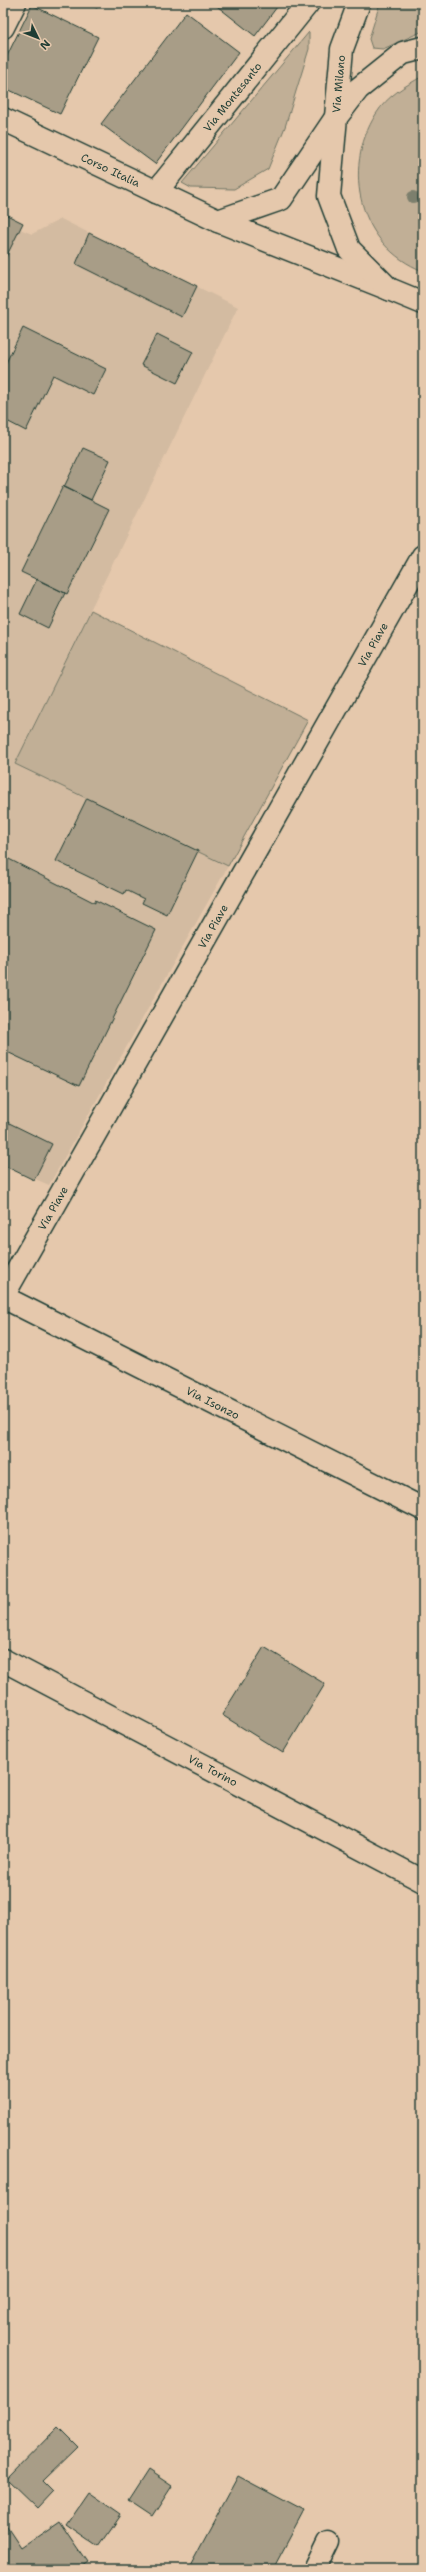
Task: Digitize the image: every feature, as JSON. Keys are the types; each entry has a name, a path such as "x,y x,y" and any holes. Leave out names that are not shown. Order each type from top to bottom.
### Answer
{"street":[{"path":"3,27 15,3"},
{"name":"Via Montesanto","path":"156,192 308,3"},
{"name":"Via Milano","path":"359,3 342,49 329,196 349,249 389,290"},
{"path":"218,221 281,199 335,119 358,89 403,53 423,48"},
{"name":"Corso Italia","path":"3,119 218,221 423,303"},
{"name":"Via Piave","path":"3,1296 423,556"},
{"name":"Via Isonzo","path":"3,1296 423,1509"},
{"name":"Via Torino","path":"3,1660 423,1881"},
{"path":"315,2569 328,2542"}],"shaded area":[{"path":"380,3 423,3 423,31 383,49 372,48 369,39"},
{"path":"309,32 309,49 285,127 268,169 234,189 191,188 182,183"},
{"path":"423,76 423,271 401,259 384,244 371,225 362,204 359,182 360,159 365,136 376,114 391,97"},
{"path":"3,213 23,223 20,229 32,234 61,219 238,307 15,764 228,866 49,1185 3,1165"},
{"path":"91,610 308,720 228,866 15,764"}],"building":[{"path":"87,3 100,3 97,8"},
{"path":"213,3 280,3 255,36"},
{"path":"32,5 98,37 60,114 3,87 3,64"},
{"path":"186,12 239,52 155,164 101,124"},
{"path":"3,213 23,223 3,263"},
{"path":"89,233 197,286 182,317 76,264"},
{"path":"23,328 106,369 93,395 53,375 26,431 3,419 3,369"},
{"path":"157,334 193,352 177,383 141,365"},
{"path":"83,448 110,460 91,500 64,487"},
{"path":"63,486 109,509 67,594 21,572"},
{"path":"37,579 65,593 48,628 20,614"},
{"path":"87,798 198,851 167,915 142,903 144,899 126,890 124,894 56,861"},
{"path":"3,856 95,903 95,900 156,930 79,1086 3,1050"},
{"path":"3,1120 52,1144 34,1180 3,1165"},
{"path":"264,1647 325,1684 283,1753 222,1715"},
{"path":"58,2427 78,2447 42,2482 52,2492 37,2508 7,2479"},
{"path":"148,2470 172,2486 152,2517 128,2501"},
{"path":"238,2476 304,2511 273,2569 188,2569"},
{"path":"88,2492 121,2515 99,2547 66,2524"},
{"path":"3,2521 21,2548 60,2521 88,2562 78,2569 3,2569"}]}
